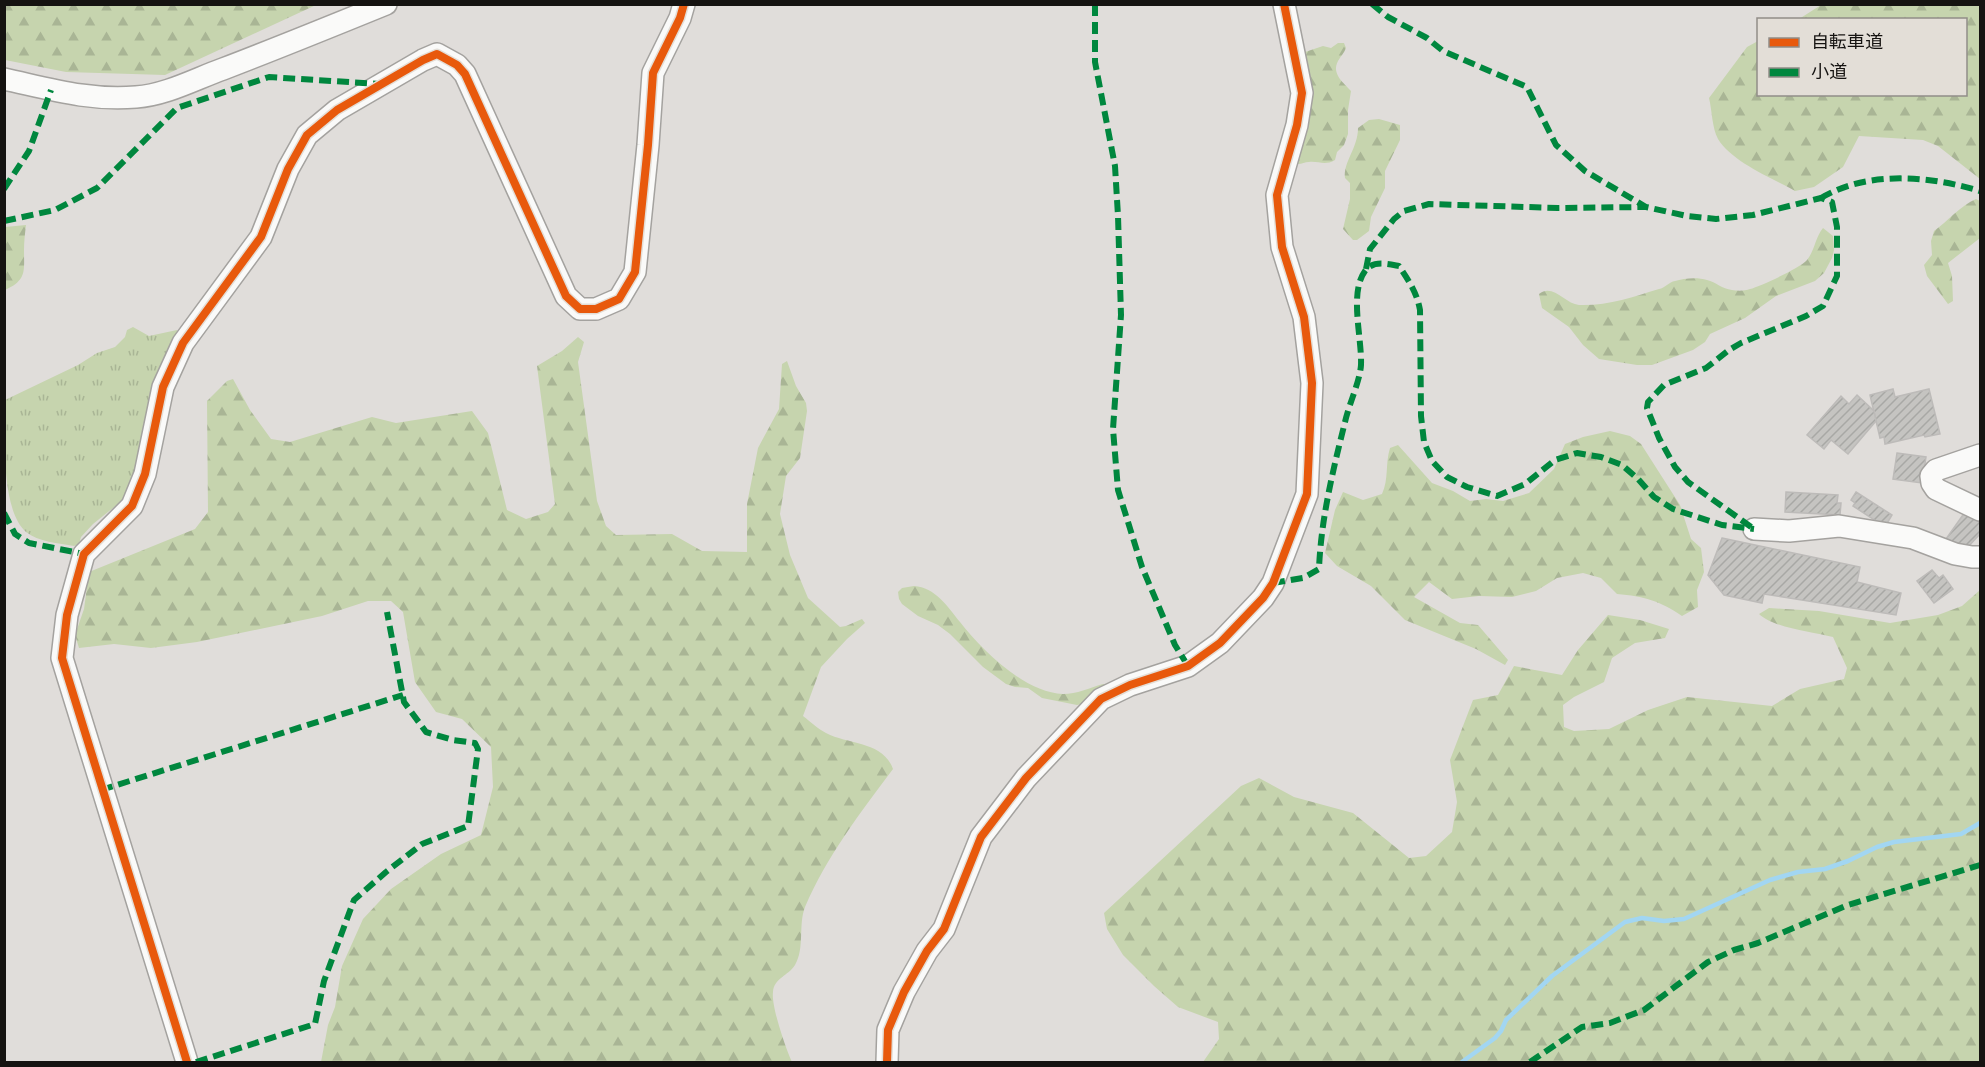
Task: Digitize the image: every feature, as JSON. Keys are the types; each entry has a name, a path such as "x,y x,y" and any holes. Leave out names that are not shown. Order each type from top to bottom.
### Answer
{"street":[{"path":"4,79 69,95 101,98 138,97 168,90 386,4"},
{"path":"187,1062 62,658 67,615 84,554 132,506 145,474 163,387 183,343 261,237 288,169 307,135 337,110 437,54 457,65 465,74 566,296 580,309 596,309 619,299 635,272 648,145 652,73 680,18 684,4"},
{"path":"887,1062 888,1030 927,951 944,929 981,837 1026,778 1101,699 1130,685 1188,666 1220,643 1263,598 1273,583 1307,494 1312,383 1304,317 1282,247 1277,195 1297,125 1302,93 1284,4"},
{"path":"1980,455 1936,470 1930,476 1936,489 1980,510"},
{"path":"1754,529 1789,531 1839,526 1912,538 1955,554 1980,557"}],"green space":[{"path":"4,5 316,5 165,75 66,72 5,60"},
{"path":"1821,5 1980,5 1980,179 1938,146 1923,140 1859,136 1843,167 1814,187 1795,191 1753,169 1724,147 1716,135 1709,98 1747,47 1757,42 1757,96 1967,96 1967,18 1801,18"},
{"path":"1338,43 1344,43 1346,48 1336,66 1337,74 1351,91 1348,134 1335,160 1328,163 1298,164 1295,159 1302,53 1323,46 1331,48"},
{"path":"1379,119 1400,125 1400,140 1385,171 1385,188 1371,217 1369,231 1357,240 1353,240 1343,229 1350,199 1350,183 1345,178 1346,166 1356,142 1358,128 1369,120"},
{"path":"1976,199 1980,201 1980,238 1948,263 1952,276 1953,301 1948,304 1927,276 1924,265 1932,255 1931,241 1934,231"},
{"path":"26,225 23,274 17,282 5,290 5,227"},
{"path":"1823,228 1833,236 1834,250 1824,273 1815,281 1776,296 1745,318 1710,334 1705,342 1693,350 1652,365 1599,359 1583,345 1569,327 1542,308 1539,294 1544,291 1554,292 1579,305 1620,300 1661,288 1673,282 1695,278 1710,281 1728,289 1748,290 1780,276 1807,260"},
{"path":"133,327 149,336 177,330 177,339 128,496 93,524 81,537 79,544 74,546 36,538 26,532 18,521 8,489 5,400 78,365 97,353 115,347 125,337 127,330"},
{"path":"578,337 584,342 578,362 597,501 606,526 616,535 672,534 702,551 747,552 747,504 758,448 779,409 782,364 787,361 796,386 806,403 807,411 800,458 786,476 780,514 790,555 808,598 840,627 862,619 865,623 821,667 803,716 826,733 882,753 893,769 856,819 823,870 803,914 798,958 792,969 774,987 773,998 777,1017 792,1062 321,1062 328,1025 335,1007 342,966 363,919 391,889 441,854 481,835 493,787 491,747 462,719 436,712 415,682 403,612 391,601 368,601 322,616 197,642 151,648 114,644 79,648 75,635 84,609 89,572 195,529 208,512 207,401 227,381 233,379 250,410 271,439 290,442 372,417 396,423 472,411 488,433 507,510 526,519 548,512 555,504 537,366 562,351"},
{"path":"1610,431 1630,436 1641,444 1680,505 1691,539 1701,548 1704,572 1697,590 1698,607 1682,616 1651,600 1617,594 1601,578 1583,573 1557,578 1536,591 1512,597 1479,596 1452,599 1429,582 1414,597 1460,623 1478,625 1508,660 1505,665 1476,649 1405,620 1371,586 1337,566 1325,553 1335,510 1343,492 1363,500 1382,494 1386,483 1390,448 1398,445 1432,483 1470,501 1486,499 1503,501 1529,493 1554,469 1565,444"},
{"path":"922,587 935,594 992,657 1034,686 1049,692 1068,694 1107,684 1087,703 1077,705 1042,698 1028,688 1006,684 983,667 950,634 902,604 898,592 902,588"},
{"path":"1980,590 1980,1062 1203,1062 1219,1039 1218,1022 1178,1007 1123,955 1107,929 1104,913 1241,786 1259,778 1294,797 1353,813 1409,858 1426,856 1452,832 1457,802 1450,760 1473,700 1498,695 1514,666 1562,675 1578,650 1608,615 1640,620 1669,629 1665,638 1635,643 1612,658 1604,682 1563,705 1564,727 1574,731 1609,729 1648,710 1687,697 1772,706 1800,689 1844,679 1847,668 1833,637 1783,626 1759,614 1769,608 1819,611 1890,623 1938,615 1962,606"}],"building":[{"path":"1893,389 1895,397 1929,389 1940,434 1925,437 1924,435 1885,444 1884,437 1880,438 1870,395"},
{"path":"1857,395 1874,411 1876,421 1848,454 1831,440 1824,449 1807,435 1841,396 1849,404"},
{"path":"1897,453 1926,457 1922,483 1893,479"},
{"path":"1786,492 1838,495 1837,503 1841,503 1840,515 1785,512"},
{"path":"1856,492 1892,515 1885,527 1853,506 1855,503 1851,500"},
{"path":"1965,512 1980,521 1980,534 1966,549 1946,539"},
{"path":"1722,538 1860,567 1857,582 1901,593 1896,615 1764,594 1762,603 1724,595 1708,575"},
{"path":"1932,570 1939,578 1943,575 1953,589 1934,603 1917,581"}],"waterway":[{"path":"1462,1062 1495,1038 1506,1020 1552,976 1625,922 1642,918 1664,921 1684,919 1770,880 1798,872 1825,869 1894,842 1961,834 1980,823"}],"marked path":[{"path":"1095,4 1095,62 1115,166 1118,216 1121,315 1113,429 1118,490 1142,567 1175,645 1188,666"},
{"path":"1372,4 1388,17 1427,38 1443,51 1527,87 1556,145 1585,171 1646,207 1687,216 1716,219 1753,215 1821,198 1832,202 1837,227 1837,276 1823,306 1806,316 1741,343 1706,368 1664,385 1648,402 1647,408 1659,438 1675,467 1688,482 1754,529"},
{"path":"4,221 55,210 97,188 177,108 269,77 379,84"},
{"path":"4,189 29,151 51,90"},
{"path":"1821,198 1859,183 1899,178 1941,182 1980,191"},
{"path":"1366,269 1370,249 1394,219 1404,211 1429,204 1558,208 1646,207"},
{"path":"1273,583 1303,578 1319,569 1322,532 1332,476 1361,365 1357,316 1360,280 1365,271 1376,264 1399,266 1417,298 1420,310 1421,416 1424,442 1432,461 1447,477 1467,487 1497,496 1525,484 1555,460 1577,453 1601,457 1622,465 1654,497 1673,509 1722,525 1754,529"},
{"path":"4,513 15,534 29,543 84,554"},
{"path":"196,1062 315,1024 324,981 354,900 422,844 468,826 478,749 475,743 453,740 426,732 404,702 387,612"},
{"path":"101,790 403,695"},
{"path":"1530,1062 1582,1027 1610,1023 1644,1010 1708,962 1734,950 1758,943 1848,905 1980,865"}],"cycle path":[{"path":"187,1062 62,658 67,615 84,554 132,506 145,474 163,387 183,343 261,237 288,169 307,135 337,110 437,54 457,65 465,74 566,296 580,309 596,309 619,299 635,272 653,73 680,18 684,4"},
{"path":"887,1062 888,1030 904,992 927,951 944,929 981,837 1026,778 1101,699 1130,685 1188,666 1220,643 1263,598 1273,583 1307,494 1312,383 1304,317 1282,247 1277,195 1297,125 1302,93 1284,4"}]}
